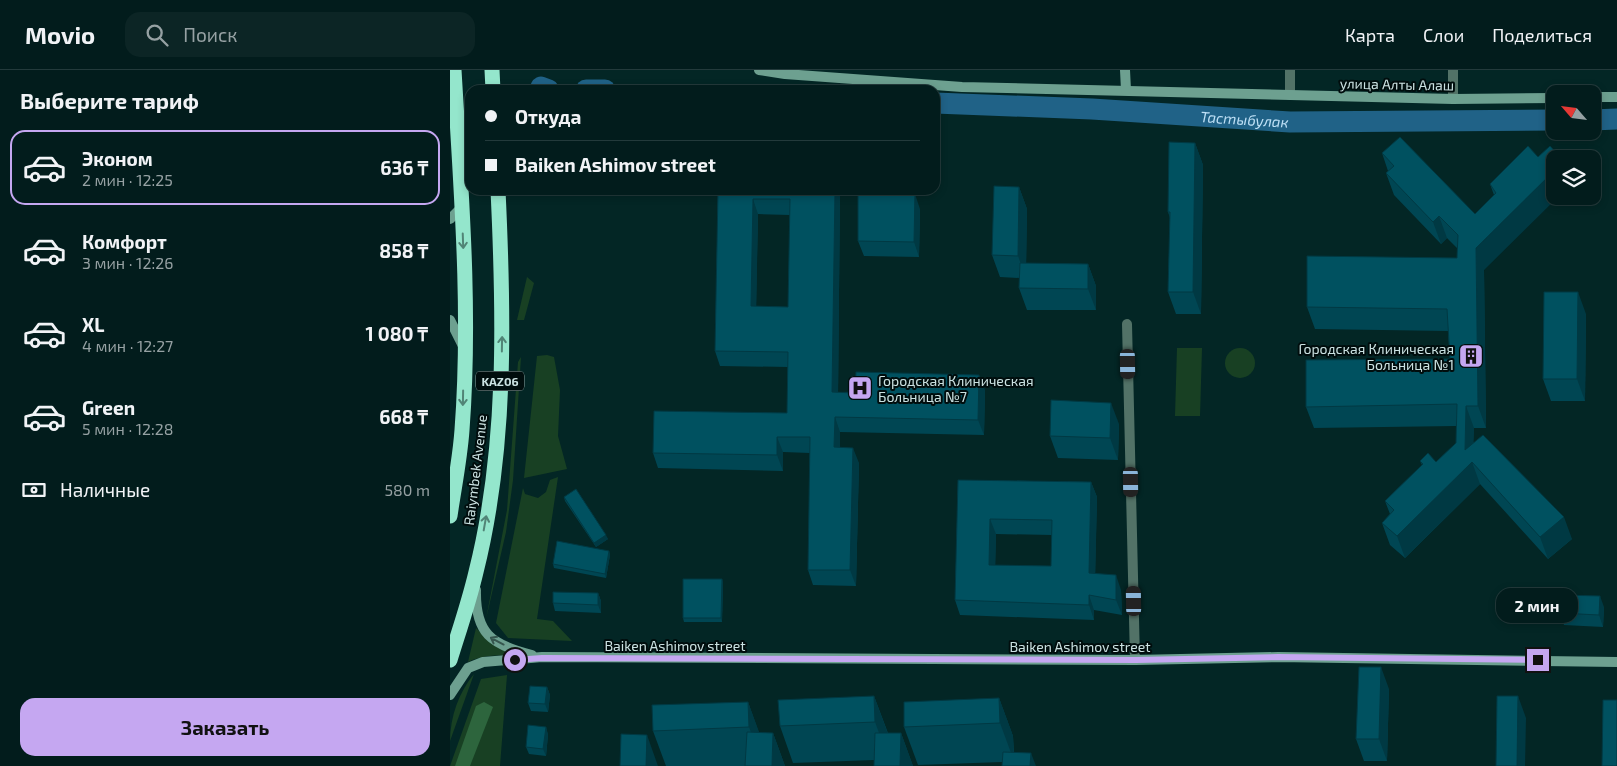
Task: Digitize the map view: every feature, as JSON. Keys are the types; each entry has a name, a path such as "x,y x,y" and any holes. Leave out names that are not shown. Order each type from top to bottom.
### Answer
{"highway":[{"name":"Raiymbek Avenue","path":"450,516 462,430 464,349 462,207 454,70"},
{"path":"492,70 493,85"},
{"name":"Raiymbek Avenue","path":"450,660 476,571 486,522 497,434 502,346 498,195"}],"main road":[{"name":"улица Алты Алаш","path":"759,70 785,74 935,85"},
{"path":"1125,70 1126,90"},
{"name":"улица Алты Алаш","path":"940,85 1453,99 1546,98"},
{"path":"1601,97 1617,97"},
{"path":"450,219 462,207"},
{"path":"450,320 464,349"},
{"path":"476,571 475,609 479,624 488,637 516,651 542,658"},
{"name":"Baiken Ashimov street","path":"542,658 1136,660 1278,657 1617,662"},
{"path":"450,695 468,668 482,662 542,658"}],"street":[{"path":"1290,70 1290,95"},
{"path":"1453,70 1453,99"},
{"path":"1127,324 1136,660"}],"green space":[{"path":"527,277 534,283 524,320 517,320"},
{"path":"1177,348 1202,348 1200,416 1175,416"},
{"path":"1240,348 1251,352 1255,363 1251,374 1240,378 1229,374 1225,363 1229,352"},
{"path":"547,355 554,357 560,390 558,436 567,469 524,478 537,356"},
{"path":"521,357 513,480 506,532 486,619 507,510 518,362"},
{"path":"558,477 537,619 553,621 572,641 508,638 496,623 523,488 525,494 538,498 546,492 550,480"},
{"path":"476,628 488,640 522,656 488,656 468,662"},
{"path":"474,674 450,741 456,705"},
{"path":"507,675 500,766 450,766 481,679"},
{"path":"484,702 493,707 470,766 455,766 476,706"}],"building":[{"path":"1400,137 1475,214 1496,193 1490,184 1528,146 1538,157 1550,146 1554,150 1546,150 1546,179 1476,248 1478,406 1466,406 1465,450 1483,435 1564,517 1540,537 1472,462 1397,536 1382,523 1394,510 1385,501 1423,464 1420,461 1428,453 1436,462 1456,443 1457,404 1306,407 1306,360 1450,359 1447,309 1307,307 1307,256 1457,258 1458,235 1439,216 1433,222 1386,173 1394,166 1382,153"},
{"path":"1169,142 1195,143 1193,292 1168,292"},
{"path":"994,186 1019,187 1018,256 992,255"},
{"name":"Городская Клиническая Больница №7","path":"718,195 835,195 832,392 855,393 856,372 979,375 978,420 835,417 834,447 853,448 850,570 808,570 810,437 777,437 777,455 653,453 654,411 787,413 788,352 715,351","holes":["753,199 790,199 788,307 751,306"]},
{"path":"858,195 915,195 914,242 858,241"},
{"path":"1020,263 1088,264 1088,289 1019,288"},
{"path":"1544,292 1578,292 1577,379 1543,379"},
{"path":"1051,400 1111,403 1110,438 1050,436"},
{"path":"958,480 1091,482 1089,573 1116,575 1116,600 1089,595 1089,605 955,600","holes":["990,519 1052,520 1051,566 989,565"]},
{"path":"576,489 606,535 594,543 564,497"},
{"path":"557,541 609,551 605,574 553,564"},
{"path":"683,579 722,579 721,618 683,618"},
{"path":"553,592 598,593 598,605 553,603"},
{"path":"1561,595 1600,596 1599,615 1560,613"},
{"path":"1359,667 1381,667 1379,739 1356,739"},
{"path":"530,686 547,687 545,704 528,703"},
{"path":"874,696 875,722 780,726 778,700"},
{"path":"1497,696 1518,696 1517,766 1496,766"},
{"path":"999,698 1000,723 904,727 904,702"},
{"path":"1603,700 1617,700 1617,766 1602,766"},
{"path":"748,702 749,727 653,731 652,705"},
{"path":"528,725 546,727 543,749 526,747"},
{"path":"747,732 773,733 772,766 745,766"},
{"path":"875,733 901,733 900,766 874,766"},
{"path":"621,734 647,735 646,766 620,766"},
{"path":"1003,752 1031,753 1030,766 1002,766"}],"waterway":[{"name":"Тастыбулак","path":"940,103 1092,109 1290,122 1546,120"},
{"name":"Тастыбулак","path":"1601,120 1617,119"}],"place":[{"name":"Городская Клиническая Больница №1","path":"1471,356"},
{"name":"Городская Клиническая Больница №7","path":"860,388"}],"route":[{"path":"515,660 542,658 1136,660 1278,657 1297,659 1538,660"}]}
